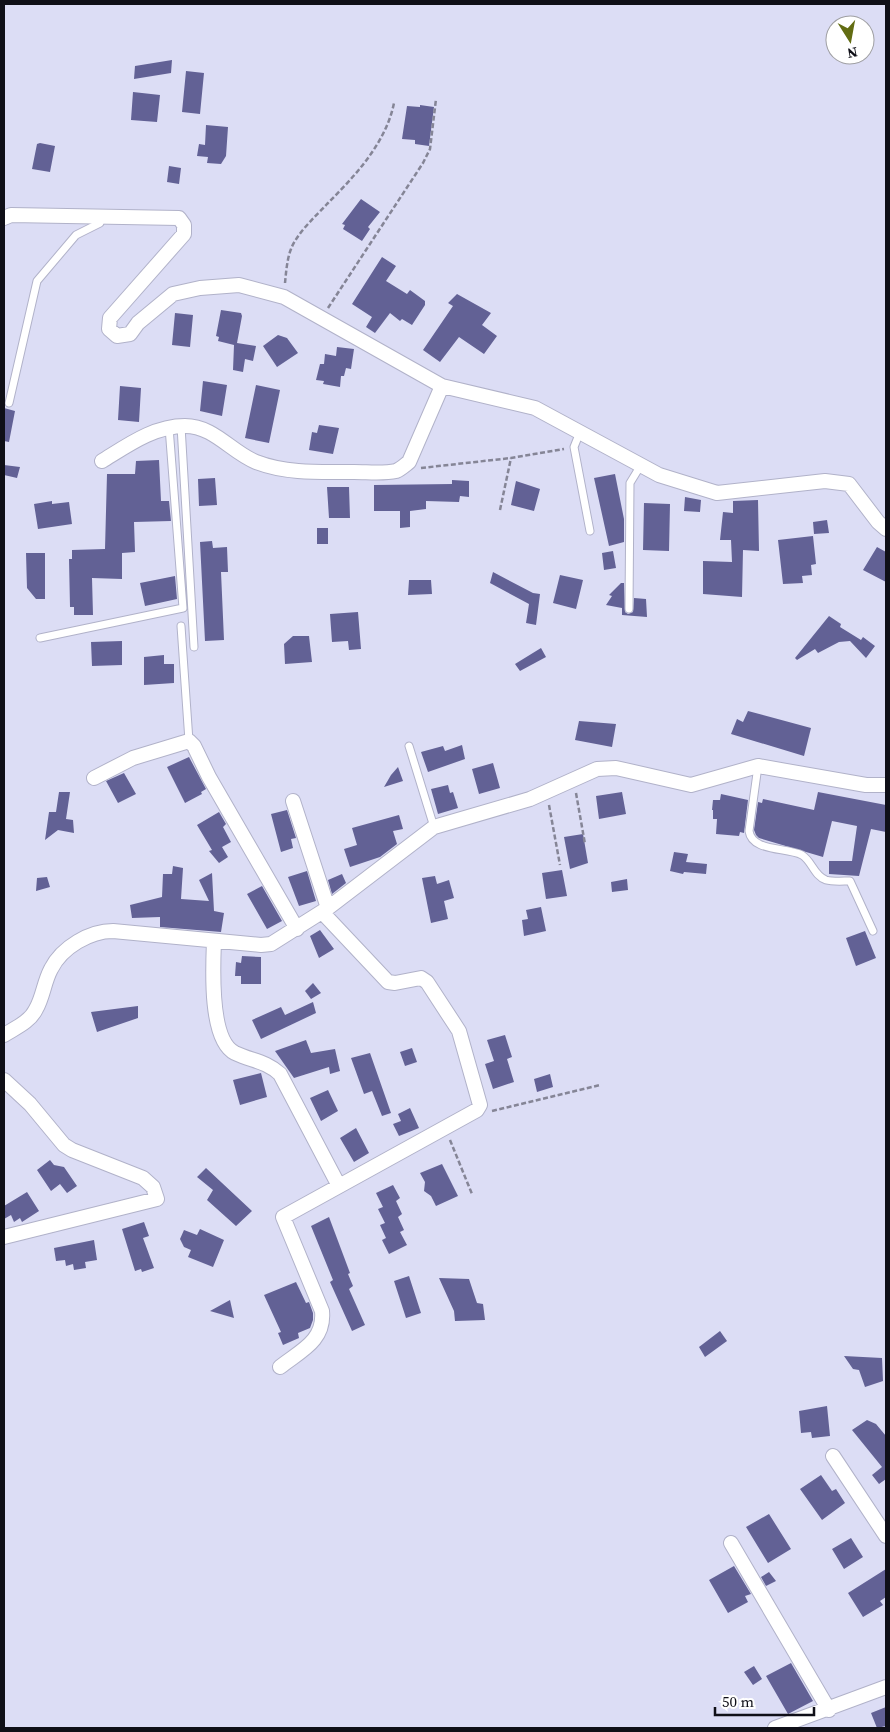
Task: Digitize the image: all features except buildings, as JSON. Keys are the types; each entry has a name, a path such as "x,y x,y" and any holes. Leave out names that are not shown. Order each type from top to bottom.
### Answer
{"street":[{"path":"4,218 11,215 178,218 184,225 184,234 110,318 109,329 117,336 130,334 138,322 173,294 200,288 239,285 284,297 442,386 535,408 659,475 717,493 825,481 850,484 878,522 886,529"},
{"path":"102,461 151,433 175,427 202,428 256,462 309,472 382,473 398,470 409,462 442,386"},
{"path":"94,778 133,758 189,741 194,746 209,776 298,929"},
{"path":"4,1035 26,1022 36,1010 51,968 62,955 85,936 101,931 113,931 261,945 271,944 298,929 325,910 434,827 530,799 597,769 616,768 691,785 758,766 866,785 886,785"},
{"path":"280,1367 318,1337 323,1323 322,1311 283,1217 477,1110 480,1105 459,1031 427,982 421,978 395,983 388,982 325,910 293,801"},
{"path":"214,941 213,1000 224,1040 235,1053 264,1062 280,1074 339,1186"},
{"path":"4,1080 30,1104 64,1145 72,1150 143,1178 153,1187 156,1199 4,1237"},
{"path":"833,1456 886,1536"},
{"path":"731,1543 829,1710"},
{"path":"775,1728 829,1710 886,1687"}],"lane":[{"path":"9,403 37,281 76,235 100,222 102,217"},
{"path":"40,638 183,608 175,427"},
{"path":"175,427 194,647"},
{"path":"580,432 574,447 590,531"},
{"path":"629,609 630,483 641,465"},
{"path":"181,626 189,741"},
{"path":"409,746 434,827"},
{"path":"758,766 748,830 750,837 756,843 802,855 818,875 826,880 850,881 873,931"}],"path":[{"path":"322,317 423,163 430,149 436,98"},
{"path":"284,297 291,248 311,221 355,175 384,133 391,120 394,103"},
{"path":"409,462 418,468 511,458 574,447"},
{"path":"500,510 511,458"},
{"path":"573,780 585,844"},
{"path":"546,792 560,865"},
{"path":"480,1105 491,1111 600,1085"},
{"path":"445,1128 472,1194"}]}
